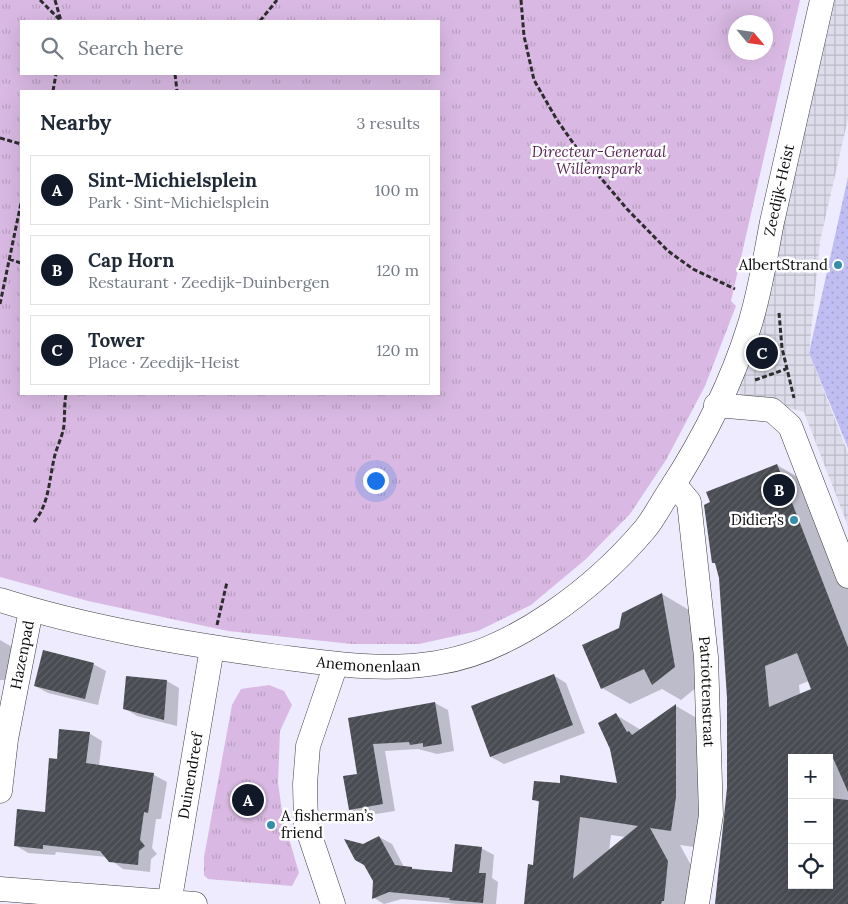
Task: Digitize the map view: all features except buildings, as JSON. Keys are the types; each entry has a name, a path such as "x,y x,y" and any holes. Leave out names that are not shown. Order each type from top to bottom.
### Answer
{"street":[{"name":"Zeedijk-Heist","path":"674,484 701,438 748,331 759,294 772,222 822,0"},
{"path":"721,396 772,410 790,426 848,576"},
{"name":"Anemonenlaan","path":"0,600 31,610 115,630 212,648 382,668 438,663 492,647 544,619 596,578 646,528 674,484"},
{"name":"Patriottenstraat","path":"674,484 689,502 706,657 711,814 697,904"},
{"name":"Hazenpad","path":"0,791 6,739 31,610"},
{"name":"Duinendreef","path":"169,903 212,648"},
{"path":"333,904 306,824 305,784 308,746 336,664"},
{"path":"0,889 195,904"}],"path":[{"path":"40,0 60,20"},
{"path":"55,0 61,20"},
{"path":"261,20 277,0"},
{"path":"521,0 524,36 534,80 557,120 583,157 627,209 668,251 693,269 737,290"},
{"path":"53,90 56,75"},
{"path":"175,75 177,90"},
{"path":"0,138 20,144"},
{"path":"0,304 20,206"},
{"path":"8,259 20,263"},
{"path":"34,522 39,516 48,492 54,459 64,427 66,395"},
{"path":"212,648 227,582"}],"green space":[{"name":"Directeur-Generaal Willemspark","path":"0,0 800,0 731,301 736,306 705,386 666,460 630,514 586,559 531,605 478,631 419,644 352,644 228,631 88,601 0,577"},
{"path":"269,685 284,691 292,705 280,731 278,783 283,818 299,873 292,886 208,879 204,875 204,857 232,705 241,689"}],"sand":[{"name":"AlbertStrand","path":"848,177 848,448 809,353"}],"shaded area":[{"path":"835,0 848,0 848,119 820,241 809,353 848,453 848,526 804,412 741,396 737,384 759,328"}],"place":[{"name":"AlbertStrand","path":"838,265"},
{"name":"Tower","path":"762,353"},
{"name":"Cap Horn","path":"779,490"},
{"name":"Didier's","path":"794,520"},
{"name":"Sint-Michielsplein","path":"248,800"},
{"name":"A fisherman’s friend","path":"271,825"}]}
